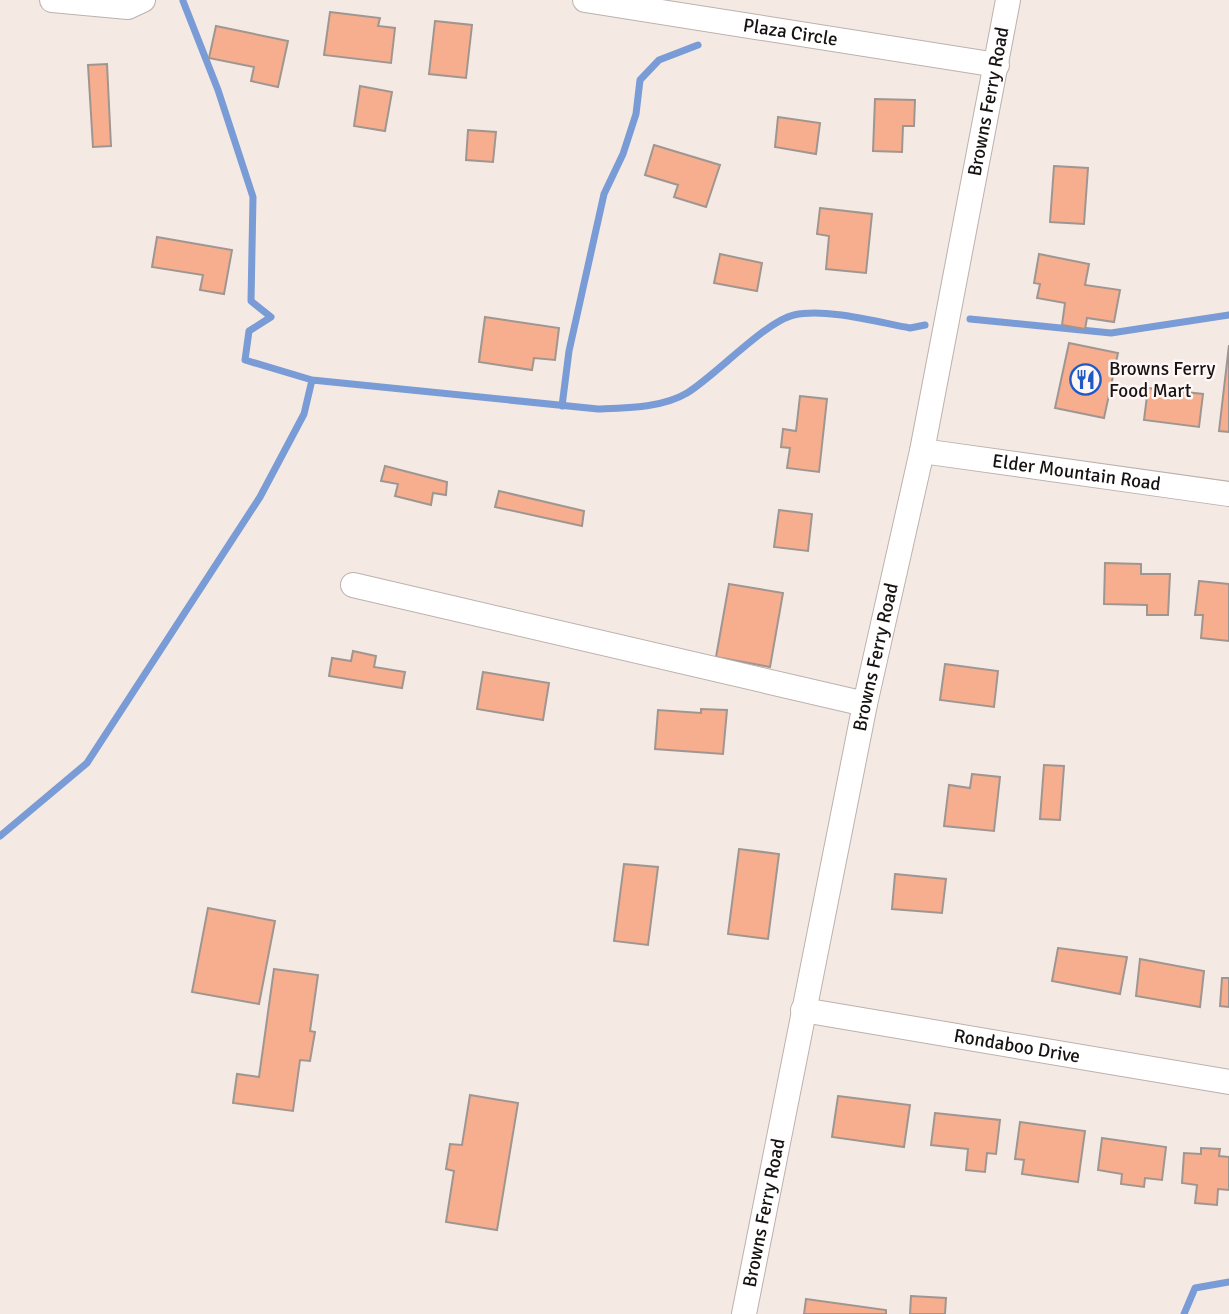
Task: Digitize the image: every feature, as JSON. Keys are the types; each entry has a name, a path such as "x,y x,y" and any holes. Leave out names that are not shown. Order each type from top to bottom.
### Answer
{"street":[{"path":"52,0 128,7 143,0"},
{"name":"Plaza Circle","path":"585,0 997,65"},
{"name":"Browns Ferry Road","path":"744,1314 865,704 922,451 1008,0"},
{"name":"Elder Mountain Road","path":"922,451 1229,494"},
{"path":"353,585 865,704"},
{"name":"Rondaboo Drive","path":"803,1010 1229,1082"}],"building":[{"path":"330,12 380,18 378,26 395,28 391,63 324,55"},
{"path":"435,21 472,25 466,78 429,74"},
{"path":"216,26 288,41 278,87 251,81 254,67 209,58"},
{"path":"107,64 111,146 93,147 88,65"},
{"path":"360,86 392,92 385,131 354,126"},
{"path":"875,99 915,100 914,126 903,126 902,152 873,151"},
{"path":"778,117 820,123 816,154 775,147"},
{"path":"468,130 496,132 493,162 466,160"},
{"path":"654,145 720,165 706,207 674,197 678,185 645,175"},
{"path":"1054,166 1088,168 1084,224 1050,222"},
{"path":"820,208 872,214 866,273 826,269 829,236 817,234"},
{"path":"157,237 232,250 224,294 200,290 203,275 152,267"},
{"path":"720,254 762,263 757,291 714,283"},
{"path":"1039,254 1089,264 1085,285 1120,290 1114,322 1087,318 1085,329 1062,325 1065,303 1037,298 1040,284 1034,283"},
{"path":"485,317 559,328 555,360 534,358 532,370 479,362"},
{"name":"Browns Ferry Food Mart","path":"1069,343 1118,353 1104,418 1055,408"},
{"path":"1229,345 1229,432 1219,431"},
{"path":"1148,388 1203,394 1199,427 1144,420"},
{"path":"800,396 827,399 819,472 787,468 790,448 781,447 783,429 796,431"},
{"path":"385,466 447,482 446,495 433,493 431,505 395,496 398,484 381,481"},
{"path":"499,491 584,511 582,526 495,507"},
{"path":"779,510 812,514 808,551 774,547"},
{"path":"1105,563 1141,564 1141,574 1170,574 1168,615 1147,615 1147,605 1104,604"},
{"path":"1199,581 1229,584 1229,641 1201,638 1203,615 1195,615"},
{"path":"729,584 783,593 770,667 716,657"},
{"path":"353,651 376,656 374,667 405,672 402,688 329,676 332,658 351,661"},
{"path":"945,664 998,671 994,707 940,700"},
{"path":"483,672 549,683 543,720 477,709"},
{"path":"701,709 727,710 723,754 655,749 658,710 701,713"},
{"path":"1044,765 1064,766 1060,820 1040,819"},
{"path":"972,774 1000,777 994,831 944,826 949,785 970,788"},
{"path":"739,849 779,854 768,939 728,934"},
{"path":"624,864 658,867 648,945 614,941"},
{"path":"895,874 946,879 942,913 892,909"},
{"path":"208,908 275,921 259,1004 192,992"},
{"path":"1058,948 1127,957 1120,994 1052,981"},
{"path":"1140,959 1204,971 1200,1007 1136,996"},
{"path":"274,969 318,975 310,1031 315,1032 310,1061 300,1060 293,1111 233,1103 237,1074 259,1077"},
{"path":"1222,978 1229,978 1229,1007 1220,1006"},
{"path":"470,1095 518,1103 497,1230 446,1222 454,1171 446,1169 450,1144 462,1145"},
{"path":"838,1096 910,1105 904,1147 832,1137"},
{"path":"935,1113 1000,1120 996,1154 987,1153 985,1172 966,1170 968,1149 931,1145"},
{"path":"1020,1122 1085,1131 1078,1182 1022,1174 1024,1160 1015,1159"},
{"path":"1102,1138 1166,1147 1162,1180 1145,1178 1144,1187 1121,1184 1122,1174 1098,1170"},
{"path":"1201,1148 1220,1149 1219,1156 1229,1157 1229,1190 1218,1189 1217,1205 1195,1203 1197,1185 1182,1183 1184,1153 1201,1154"},
{"path":"911,1296 946,1298 945,1314 910,1314"},
{"path":"806,1299 886,1310 886,1314 804,1314"}],"waterway":[{"path":"183,1 218,90 253,197 251,301 271,317 249,331 245,360 312,380 598,409 620,408 666,402 687,393 769,327 794,315 836,314 910,328 925,325"},
{"path":"562,406 569,351 604,194 623,154 636,114 640,80 659,60 698,45"},
{"path":"970,319 1111,333 1229,315"},
{"path":"0,836 87,763 260,497 304,414 312,380"},
{"path":"1184,1314 1195,1288 1229,1282"}],"place":[{"name":"Browns Ferry Food Mart","path":"1086,380"}]}
